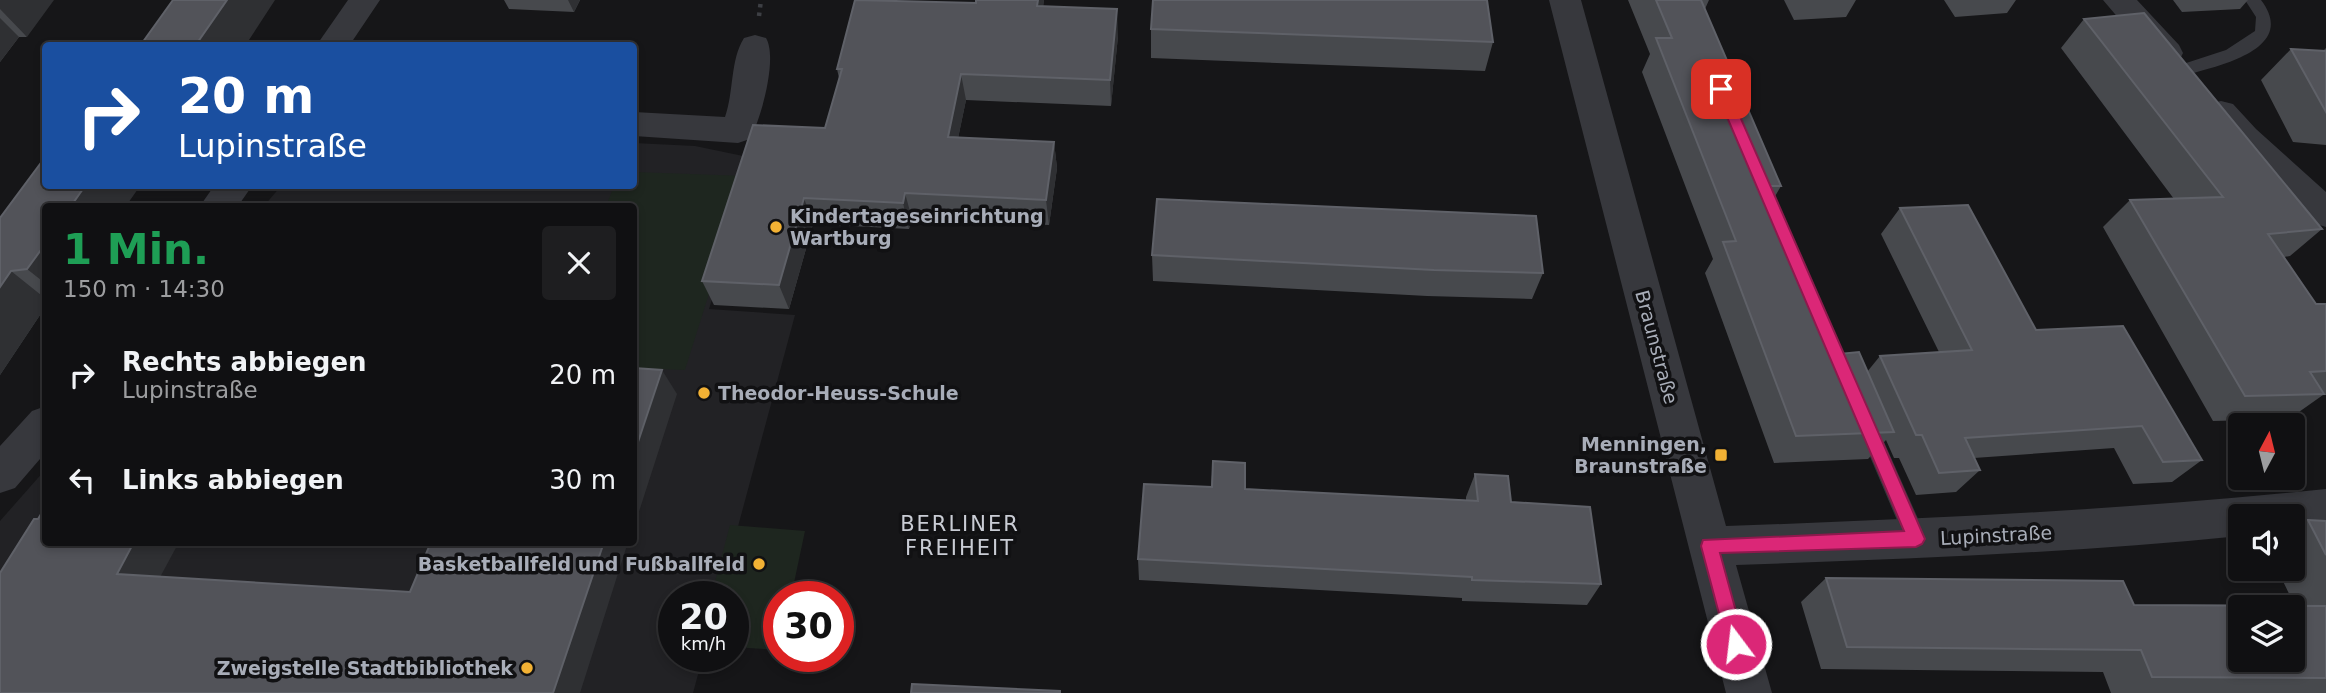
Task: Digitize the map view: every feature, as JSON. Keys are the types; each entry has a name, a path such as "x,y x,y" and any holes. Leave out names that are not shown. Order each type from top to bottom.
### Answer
{"street":[{"path":"335,42 363,0"},
{"name":"Braunstraße","path":"1565,0 1749,693"},
{"path":"2119,0 2244,138 2326,213"},
{"path":"637,124 738,130 748,100 755,46"},
{"path":"220,203 232,189"},
{"path":"0,475 42,428"},
{"path":"2305,510 2326,508"},
{"name":"Lupinstraße","path":"1709,546 1916,539 2161,526 2228,518"}],"lane":[{"path":"2183,71 2241,50 2259,39 2266,26 2253,0"},
{"path":"1860,411 1916,539"}],"shaded area":[{"name":"Theodor-Heuss-Schule","path":"637,143 695,146 748,157 753,167 709,309 795,315 723,581 658,581 658,672 699,672 693,693 0,693 0,521 42,473 42,546 637,546 637,203 267,203 278,189 637,189"},
{"path":"637,172 746,176 685,370 637,368 637,203 607,203 613,189 637,189"},
{"name":"Basketballfeld und Fußballfeld","path":"730,525 805,531 794,581 763,581 763,649 749,648 749,581 715,581"}],"building":[{"path":"173,0 227,0 198,42 143,42"},
{"path":"855,0 976,3 976,0 1038,0 1037,6 1117,9 1110,80 961,74 948,137 1054,142 1046,200 905,193 903,203 804,198 779,285 702,281 753,125 825,128 842,69 837,69"},
{"path":"1153,0 1487,0 1493,42 1151,29"},
{"path":"1656,0 1701,0 1781,186 1769,186 1839,354 1859,352 1894,432 1796,436 1723,242 1736,241 1656,38 1672,38"},
{"path":"2144,13 2322,229 2268,234 2316,304 2326,304 2326,371 2310,372 2324,394 2245,396 2130,200 2223,197 2084,19"},
{"path":"2291,49 2326,51 2326,112"},
{"path":"42,161 42,189 83,189 73,203 42,203 42,248 27,269 11,271 0,287 0,218"},
{"path":"1157,199 1536,216 1543,273 1152,255"},
{"path":"1968,205 2036,330 2123,326 2202,460 2163,462 2142,426 1965,438 1980,470 1939,473 1922,435 1916,435 1880,356 1972,350 1900,208"},
{"path":"637,368 662,370 637,445"},
{"path":"1213,461 1245,463 1245,489 1478,501 1475,474 1508,476 1511,502 1590,507 1601,584 1472,580 1472,577 1138,559 1144,484 1212,487"},
{"path":"42,512 42,546 132,546 117,574 410,592 429,546 603,546 553,693 0,693 0,573 34,519 38,519"},
{"path":"2308,520 2326,521 2326,555"},
{"path":"1826,578 2123,581 2134,605 2228,605 2228,672 2305,672 2305,606 2326,606 2326,678 2152,677 2141,650 1847,647"},
{"path":"912,684 1060,691 1060,693 911,693"}],"place":[{"name":"Kindertageseinrichtung Wartburg","path":"776,227"},
{"name":"Theodor-Heuss-Schule","path":"704,393"},
{"name":"Menningen, Braunstraße","path":"1721,455"},
{"name":"Basketballfeld und Fußballfeld","path":"759,564"},
{"name":"Zweigstelle Stadtbibliothek","path":"527,668"}],"district":[{"name":"BERLINER FREIHEIT","path":"960,536"}],"route":[{"path":"1721,89 1916,539 1709,546 1736,644"}]}
